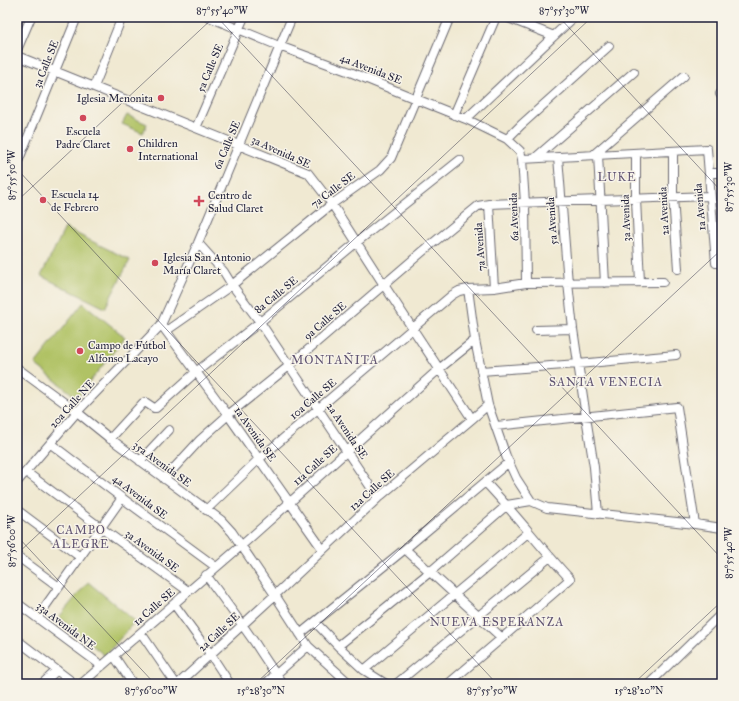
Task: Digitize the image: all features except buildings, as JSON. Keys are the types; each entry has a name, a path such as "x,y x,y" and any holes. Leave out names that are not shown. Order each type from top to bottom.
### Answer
{"street":[{"path":"17,50 31,17"},
{"name":"3a Calle SE","path":"17,164 77,17"},
{"path":"94,87 122,17"},
{"name":"4a Avenida SE","path":"208,17 466,119 507,139 521,155"},
{"name":"5a Calle SE","path":"196,128 244,17"},
{"name":"6a Calle SE","path":"163,328 292,17"},
{"name":"7a Calle SE","path":"163,328 232,285 332,204 380,170 391,158 450,17"},
{"path":"454,115 496,17"},
{"path":"506,17 554,36"},
{"path":"466,119 574,17"},
{"path":"507,139 609,46"},
{"name":"3a Avenida SE","path":"17,56 308,173 332,204 472,419"},
{"path":"536,158 634,72"},
{"path":"595,155 684,76"},
{"name":"1a Avenida","path":"673,151 707,149 716,262"},
{"path":"521,155 536,158 673,151"},
{"name":"2a Avenida","path":"673,151 673,197 678,269"},
{"name":"3a Avenida","path":"636,153 636,199 640,282"},
{"name":"6a Avenida","path":"521,155 525,203 526,284"},
{"path":"595,155 600,200 605,283"},
{"name":"5a Avenida","path":"558,157 573,329 594,467 598,514"},
{"name":"8a Calle SE","path":"110,439 144,403 156,408 196,372 460,160"},
{"path":"709,173 722,173"},
{"path":"489,204 710,196"},
{"name":"9a Calle SE","path":"164,479 200,440 228,415 290,366 478,206 489,204"},
{"name":"7a Avenida","path":"489,204 494,288"},
{"name":"2a Avenida SE","path":"198,244 224,272 260,322 378,498"},
{"name":"10a Calle SE","path":"206,510 260,459 413,328 459,291 526,284 663,282"},
{"path":"468,289 475,340 488,405 516,478 531,501 546,508 722,528"},
{"name":"1a Avenida SE","path":"163,328 260,459 323,550"},
{"name":"20a Calle NE","path":"17,482 77,412 163,328"},
{"path":"536,330 573,329"},
{"name":"11a Calle SE","path":"241,546 439,369 475,340"},
{"path":"481,371 676,355"},
{"name":"35a Avenida SE","path":"17,368 225,524 275,595 308,646 350,684"},
{"name":"12a Calle SE","path":"275,595 378,498 488,405"},
{"path":"496,426 677,407 695,524"},
{"path":"140,461 169,430"},
{"name":"4a Avenida SE","path":"51,444 216,567"},
{"path":"300,634 509,462"},
{"name":"3a Avenida SE","path":"26,472 188,591"},
{"path":"448,684 570,579 486,482"},
{"path":"37,618 122,498"},
{"path":"338,646 430,572 507,505 531,501"},
{"path":"17,510 80,557"},
{"path":"364,670 529,532"},
{"name":"1a Calle SE","path":"83,683 241,546"},
{"path":"405,549 502,638"},
{"path":"17,556 59,586"},
{"path":"396,684 550,557"},
{"path":"206,575 267,660 275,675 283,684"},
{"name":"2a Calle SE","path":"177,684 275,595"},
{"name":"33a Avenida NE","path":"17,602 102,666"},
{"path":"174,604 230,684"},
{"path":"649,684 722,613"},
{"path":"315,622 364,670 386,684"},
{"path":"141,633 177,684"},
{"path":"17,640 75,684"},
{"path":"265,684 308,646"},
{"path":"114,656 133,684"},
{"path":"42,684 57,670"}],"green space":[{"path":"127,115 147,124 143,133 122,124"},
{"path":"65,228 130,260 105,308 41,276"},
{"name":"Campo de Fútbol Alfonso Lacayo","path":"83,303 125,337 77,398 35,364"},
{"path":"88,582 135,621 105,656 59,617"}],"place":[{"name":"Iglesia Menonita","path":"161,98"},
{"name":"Escuela Padre Claret","path":"83,118"},
{"name":"Children International","path":"130,149"},
{"name":"Escuela 14 de Febrero","path":"43,200"},
{"name":"Centro de Salud Claret","path":"199,201"},
{"name":"Iglesia San Antonio María Claret","path":"155,263"},
{"name":"Campo de Fútbol Alfonso Lacayo","path":"80,351"}],"district":[{"name":"LUKE","path":"617,177"},
{"name":"MONTAÑITA","path":"335,360"},
{"name":"SANTA VENECIA","path":"606,382"},
{"name":"CAMPO ALEGRE","path":"81,537"},
{"name":"NUEVA ESPERANZA","path":"497,622"}]}
